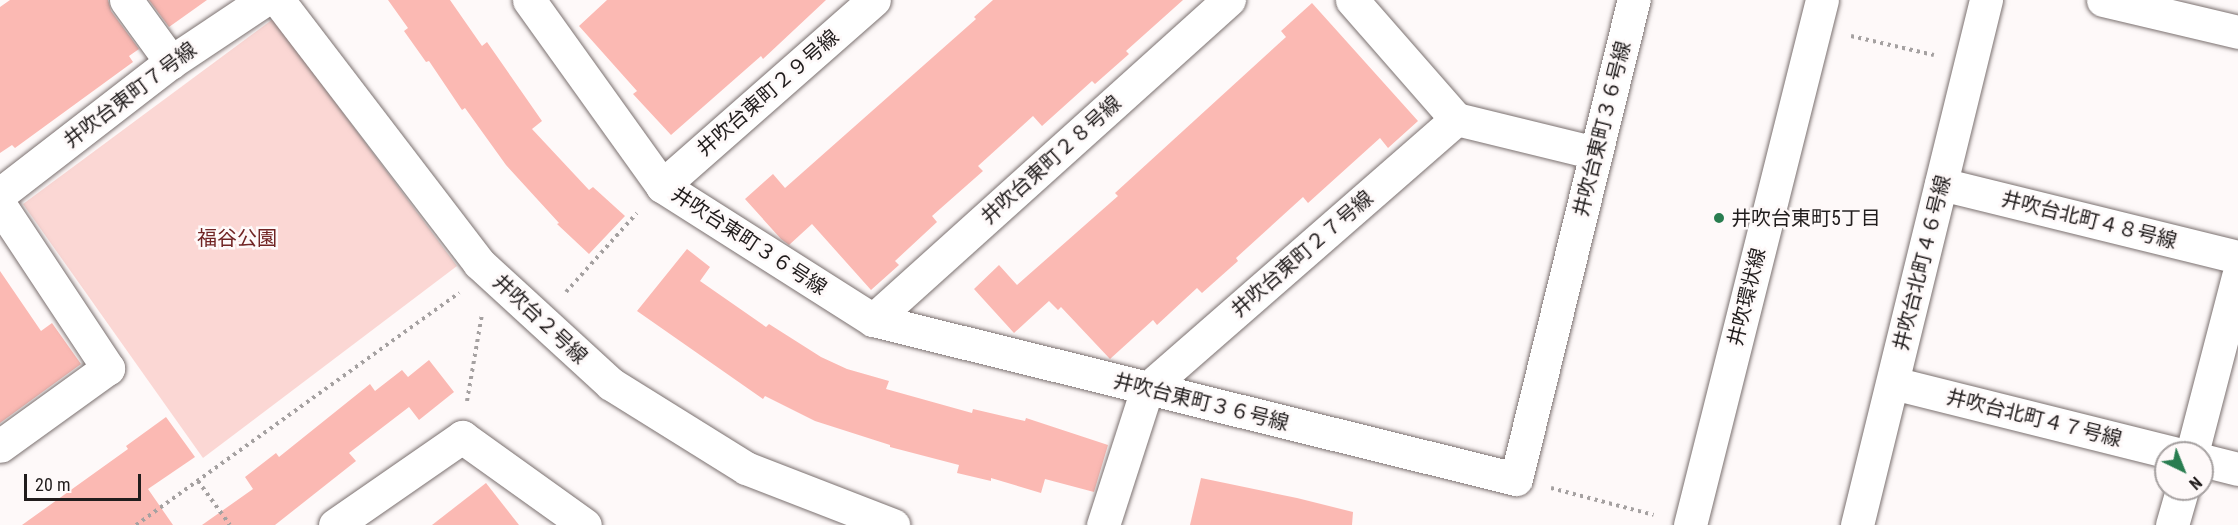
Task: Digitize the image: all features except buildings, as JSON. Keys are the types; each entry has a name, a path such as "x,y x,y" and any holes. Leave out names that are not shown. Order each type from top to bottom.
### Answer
{"street":[{"path":"126,0 171,62"},
{"name":"井吹台東町７号線","path":"0,194 171,62 264,0"},
{"name":"井吹台２号線","path":"278,0 479,263 611,384 746,468 893,525"},
{"name":"井吹台東町３６号線","path":"529,0 662,186 873,320 1516,479 1634,0"},
{"name":"井吹台東町２９号線","path":"662,186 874,0"},
{"name":"井吹台東町２８号線","path":"873,320 1229,0"},
{"path":"1352,0 1456,119 1596,153"},
{"name":"井吹台北町４６号線","path":"1857,525 1986,0"},
{"path":"2103,0 2238,32"},
{"name":"井吹環状線","path":"1690,525 1819,14"},
{"name":"井吹台東町２７号線","path":"1147,389 1456,119"},
{"name":"井吹台北町４８号線","path":"1941,184 2238,257"},
{"path":"0,205 108,368 0,446"},
{"path":"2195,441 2238,276"},
{"name":"井吹台北町４７号線","path":"1893,382 2154,448"},
{"path":"1104,525 1147,389"},
{"path":"335,525 462,436 585,525"},
{"path":"2214,463 2238,469"},
{"path":"2172,525 2179,501"}],"path":[{"path":"1819,14 1970,63"},
{"path":"541,320 662,186"},
{"path":"462,436 489,272"},
{"path":"136,525 489,272"},
{"path":"1516,479 1657,516"},
{"path":"198,480 230,525"}],"green space":[{"name":"福谷公園","path":"273,19 457,266 203,458 23,204"}],"place":[{"name":"井吹台東町5丁目","path":"1719,218"}]}
